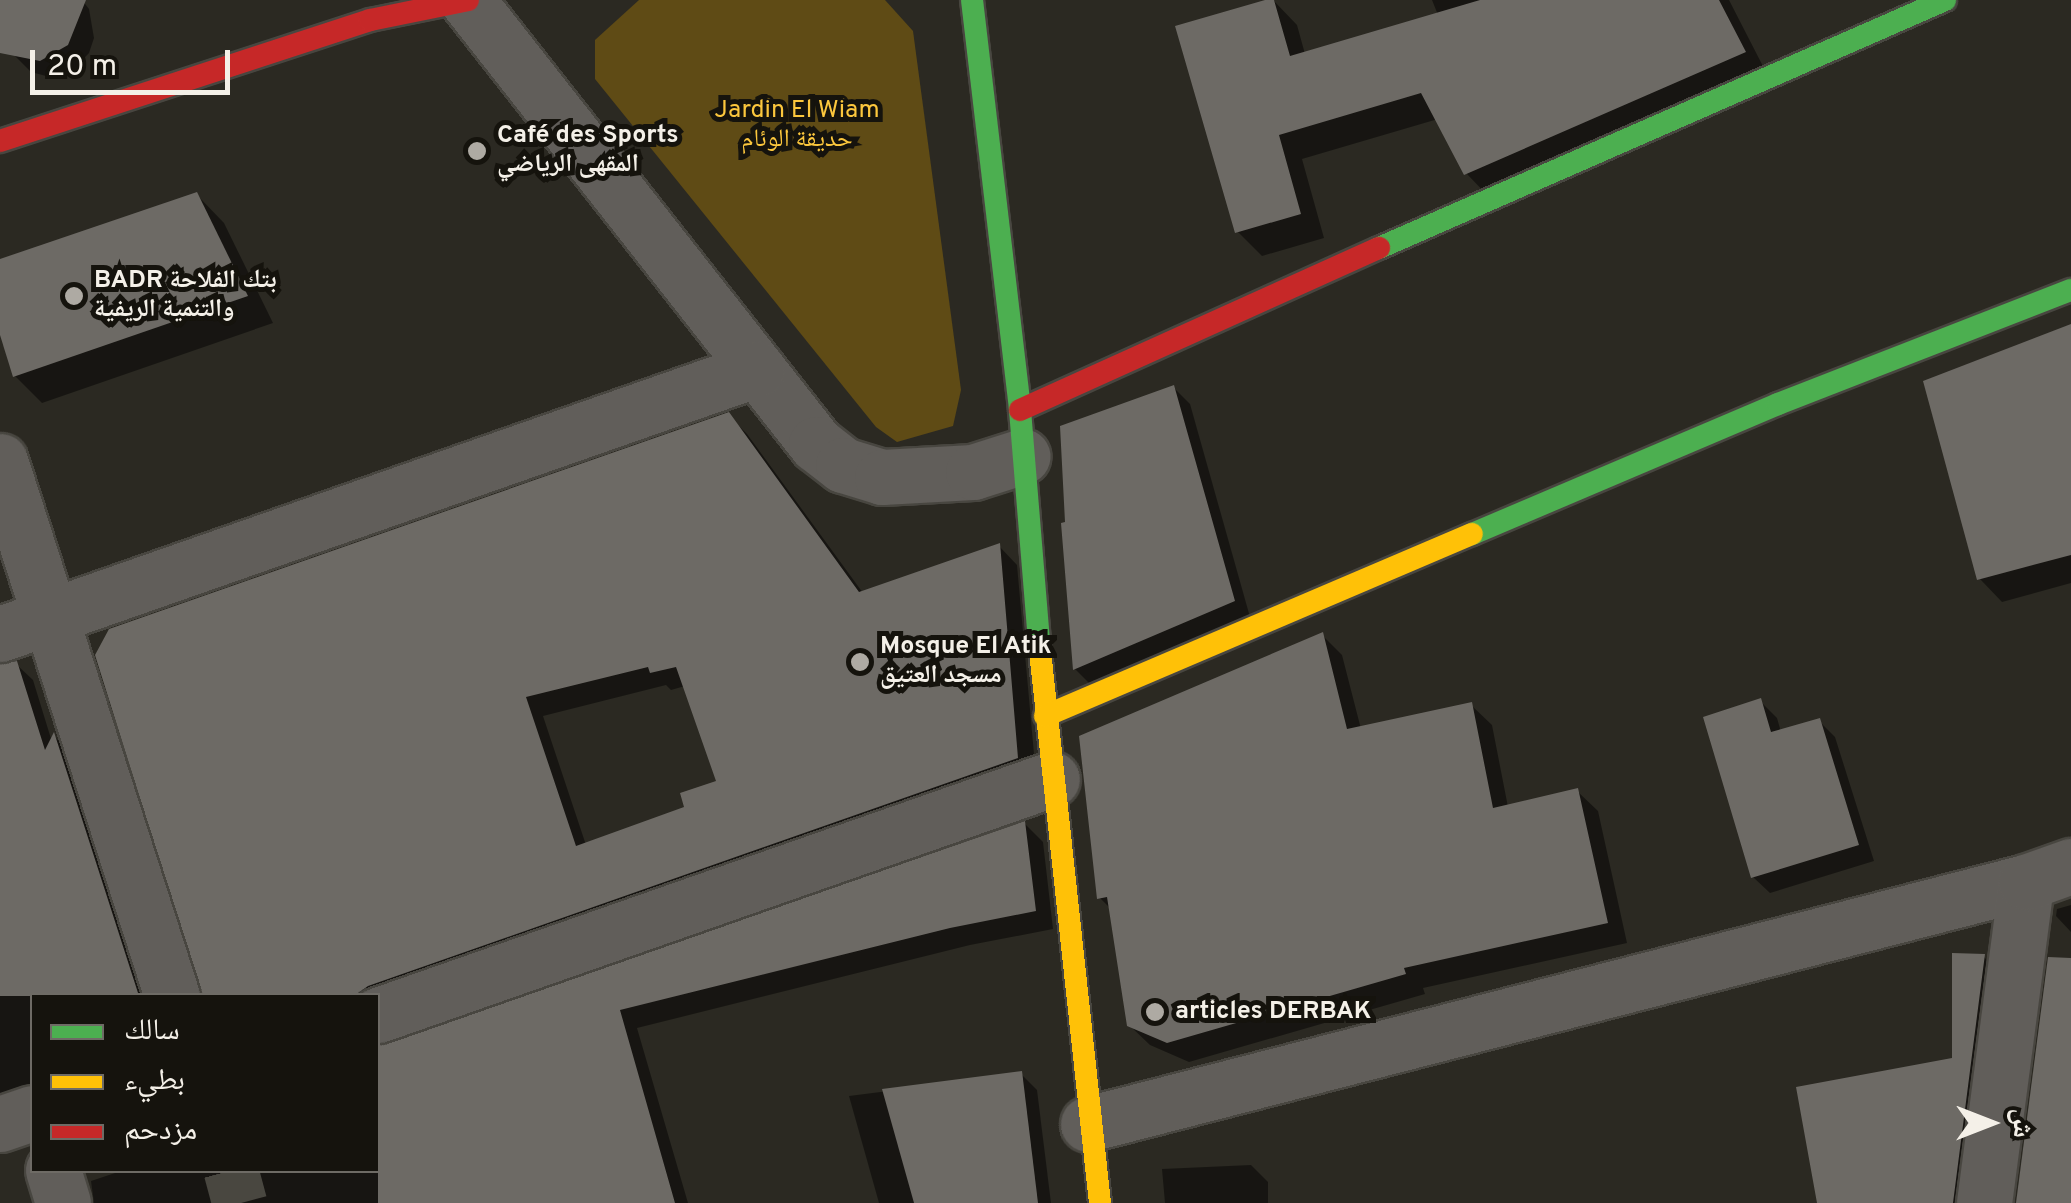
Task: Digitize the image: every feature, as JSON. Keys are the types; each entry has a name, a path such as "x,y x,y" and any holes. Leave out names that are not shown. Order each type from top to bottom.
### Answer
{"street":[{"path":"0,141 370,20 467,0 816,444 856,469 882,477 937,475 973,472 1021,433 1559,166 1945,0"},
{"path":"972,0 1021,433 1045,716 1088,1124 1100,1203"},
{"path":"1045,716 1778,404 2071,290"},
{"path":"24,626 757,368"},
{"path":"0,461 24,626 171,993"},
{"path":"380,1013 1052,780"},
{"path":"1088,1124 2048,874 1984,1203"},
{"path":"0,1124 30,1114"},
{"path":"54,1173 62,1203"}],"green space":[{"name":"Jardin El Wiam حديقة الوئام","path":"639,0 885,0 913,31 961,390 953,426 897,442 876,427 595,79 595,40"}],"building":[{"path":"0,0 86,0 68,45 40,61 0,53"},
{"path":"1274,0 1290,56 1480,0 1719,0 1746,52 1464,175 1421,93 1279,135 1301,214 1235,233 1175,26"},
{"path":"197,192 248,296 13,377 0,335 0,259"},
{"path":"2071,324 2071,555 1977,580 1923,381"},
{"path":"1174,385 1235,601 1073,670 1061,523 1065,522 1060,426"},
{"path":"729,412 859,592 1000,543 1018,758 368,986 358,993 201,993 95,655 109,629","holes":["648,667 650,673 676,667 716,781 680,793 684,807 576,846 526,697"]},
{"path":"1323,632 1347,729 1472,702 1493,808 1578,788 1608,923 1404,968 1406,974 1167,1043 1127,1026 1107,897 1097,899 1079,736"},
{"path":"17,661 45,750 54,732 138,993 0,996 0,664"},
{"path":"1761,698 1771,732 1820,718 1859,845 1751,878 1703,717"},
{"path":"1025,821 1036,911 950,928 620,1010 675,1203 378,1203 380,1044"},
{"path":"1952,953 1985,954 1953,1203 1817,1203 1796,1087 1952,1058"},
{"path":"2048,957 2071,958 2071,1203 2016,1203"},
{"path":"1022,1071 1038,1203 914,1203 882,1089"}],"tunnel":[{"path":"232,1173 240,1203"}],"traffic: fast":[{"path":"972,0 1020,410 1040,651"},
{"path":"1379,248 1945,0"},
{"path":"1472,534 1778,404 2071,290"}],"traffic: slow":[{"path":"1045,716 1472,534"},
{"path":"1040,651 1100,1203"}],"traffic: jam":[{"path":"0,141 370,20 468,0"},
{"path":"1020,410 1379,248"}],"place":[{"name":"Café des Sports المقهى الرياضي","path":"477,151"},
{"name":"BADR بتك الفلاحة والتنمية الريفية","path":"74,296"},
{"name":"Mosque El Atik مسجد العتيق","path":"860,662"},
{"name":"articles DERBAK","path":"1155,1012"}]}
